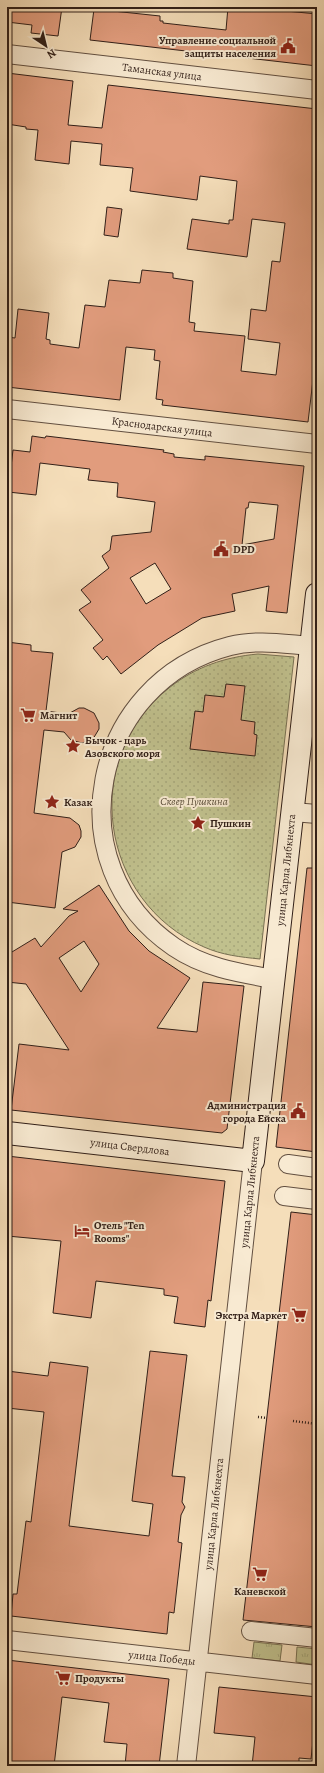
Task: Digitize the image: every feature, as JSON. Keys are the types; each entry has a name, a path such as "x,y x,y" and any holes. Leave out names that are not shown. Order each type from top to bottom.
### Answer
{"street":[{"name":"Таманская улица","path":"7,54 317,90"},
{"name":"Краснодарская улица","path":"7,409 317,444"},
{"name":"улица Карла Либкнехта","path":"186,1766 317,594"},
{"path":"274,978 234,972 198,961 174,947 148,925 136,912 122,890 108,858 102,820 103,784 113,747 130,716 150,691 178,668 208,653 243,644 258,642 311,646"},
{"path":"293,812 317,814"},
{"name":"улица Свердлова","path":"7,1133 253,1162"},
{"path":"288,1164 317,1168"},
{"path":"284,1196 317,1200"},
{"path":"251,1631 317,1638"},
{"name":"улица Победы","path":"7,1640 317,1675"}],"path":[{"path":"258,1417 267,1418"},
{"path":"293,1421 317,1424"}],"green space":[{"name":"Сквер Пушкина","path":"258,654 294,657 260,959 224,954 211,950 169,926 142,897 123,864 113,827 113,789 122,752 140,717 169,688 189,674 211,664 246,655"},
{"path":"254,1642 282,1645 280,1661 252,1658"},
{"path":"297,1647 317,1649 317,1665 296,1662"}],"building":[{"path":"7,7 62,7 58,36 31,33 32,25 7,22"},
{"path":"228,7 287,7 286,11 317,14 317,66 90,40 94,9 160,16 160,21 163,21 163,23 226,30"},
{"path":"7,73 73,81 68,125 102,128 108,85 317,109 317,346 308,422 162,405 163,400 156,399 160,361 154,360 155,350 126,347 120,400 7,387 7,337 15,338 18,309 49,313 46,339 50,340 50,344 79,348 85,305 105,307 109,280 140,283 142,270 173,273 173,278 193,281 189,322 195,323 194,331 245,336 241,371 276,375 280,343 248,339 251,309 266,311 272,261 280,262 285,223 252,219 247,257 187,249 192,219 229,224 229,220 233,220 237,181 200,176 197,200 130,191 133,168 100,165 102,144 71,141 69,164 35,160 38,130 26,129 26,127 7,124"},
{"path":"107,207 122,209 118,237 104,235"},
{"path":"32,436 45,438 46,436 164,450 163,452 174,454 174,457 205,460 205,456 304,466 287,613 266,611 269,586 232,594 235,611 202,618 158,645 121,674 107,656 103,660 93,648 103,640 79,610 91,602 81,590 109,568 102,556 110,550 112,536 151,532 155,502 117,497 118,483 88,480 90,469 40,463 36,495 8,492 13,450 30,452","holes":["249,502 278,505 274,539 242,545 246,508 248,508","155,563 171,589 146,604 130,578"]},
{"path":"7,642 31,645 31,651 53,653 46,711 68,714 79,708 84,708 94,713 99,723 99,729 93,739 82,743 71,740 64,732 44,730 34,813 70,818 79,825 81,831 81,837 75,847 62,852 55,908 7,902"},
{"path":"226,684 245,686 241,720 255,722 254,734 257,735 255,756 190,749 195,711 203,712 205,695 224,697"},
{"path":"307,868 317,868 317,1152 276,1147"},
{"path":"99,885 129,931 149,951 190,978 157,1028 197,1032 203,982 244,986 227,1129 222,1133 11,1110 19,1044 69,1050 26,984 7,982 7,955 35,938 41,947 69,916 78,911 63,909","holes":["84,941 99,964 81,992 59,958"]},
{"path":"7,1156 225,1181 211,1301 208,1300 205,1327 174,1323 178,1297 164,1295 164,1289 96,1281 91,1318 53,1313 61,1241 7,1236"},
{"path":"291,1212 317,1215 317,1627 243,1620"},
{"path":"150,1351 187,1355 172,1476 185,1477 182,1502 185,1507 181,1515 178,1542 182,1543 174,1613 169,1612 167,1634 11,1616 13,1594 17,1594 26,1521 31,1522 44,1412 7,1408 7,1371 48,1376 50,1362 88,1367 69,1526 149,1536 153,1504 132,1501"},
{"path":"7,1660 169,1679 159,1766 125,1766 127,1744 104,1742 109,1703 62,1697 54,1766 7,1766"},
{"path":"219,1687 317,1697 317,1724 315,1723 311,1759 299,1758 299,1766 252,1766 255,1737 214,1733"}],"place":[{"name":"Управление социальной защиты населения","path":"288,46"},
{"name":"DPD","path":"221,549"},
{"name":"Магнит","path":"28,715"},
{"name":"Бычок - царь Азовского моря","path":"73,746"},
{"name":"Казак","path":"52,802"},
{"name":"Пушкин","path":"198,823"},
{"name":"Администрация города Ейска","path":"298,1111"},
{"name":"Отель \"Ten Rooms\"","path":"82,1231"},
{"name":"Экстра Маркет","path":"299,1315"},
{"name":"Каневской","path":"260,1574"},
{"name":"Продукты","path":"63,1678"}]}
